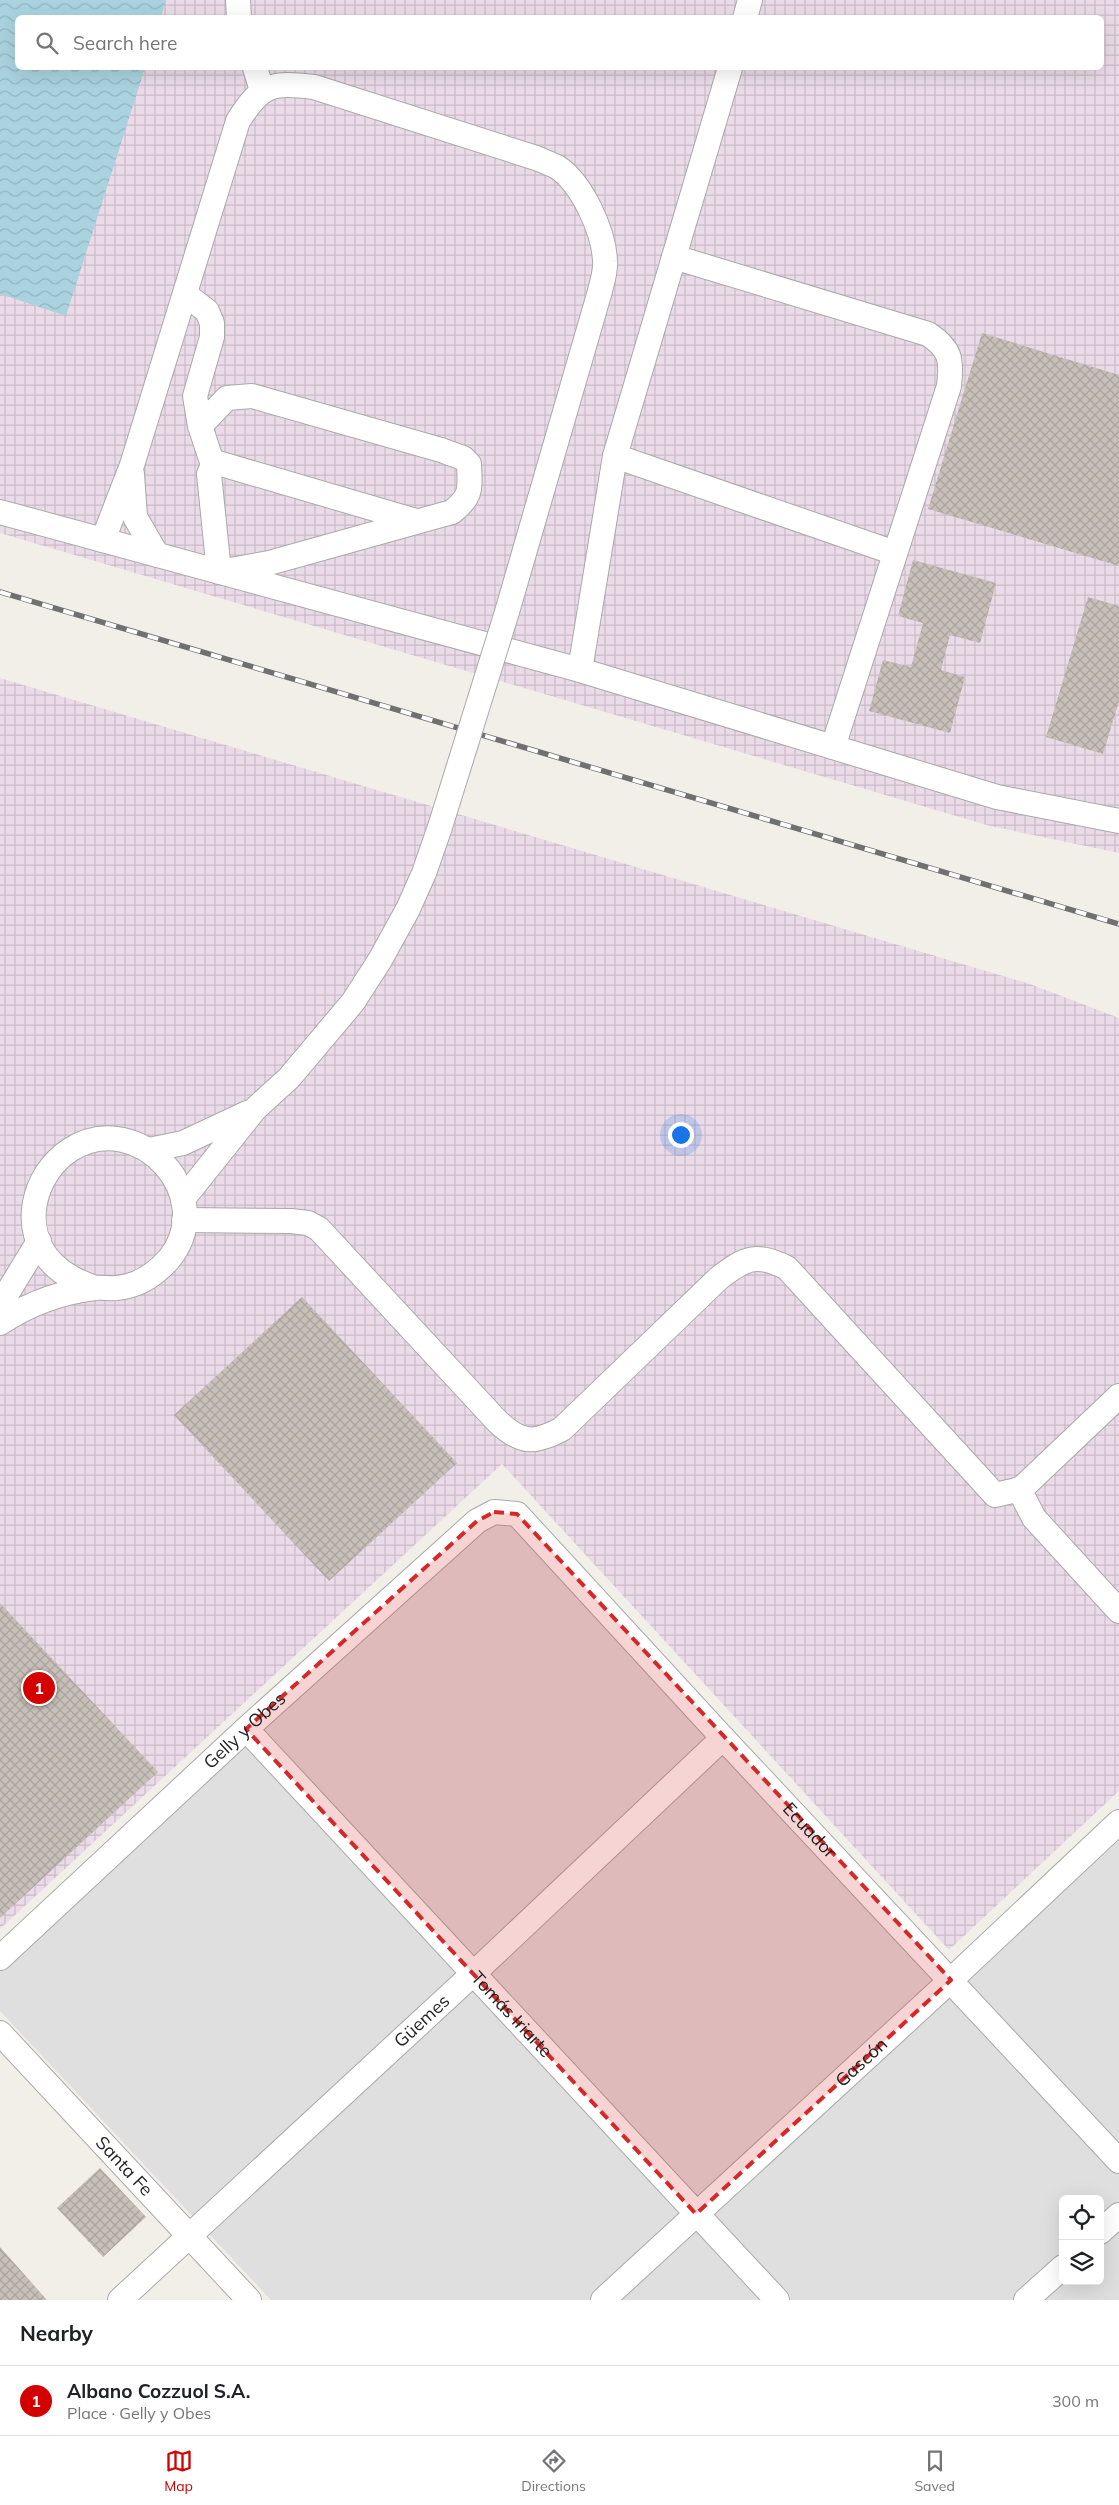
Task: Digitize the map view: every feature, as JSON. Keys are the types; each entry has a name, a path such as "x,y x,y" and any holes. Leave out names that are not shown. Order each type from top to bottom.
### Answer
{"street":[{"path":"238,0 240,15"},
{"path":"746,15 750,0"},
{"path":"256,70 262,90"},
{"path":"580,670 615,456 729,70"},
{"path":"103,540 132,465 238,121 262,90 291,84 314,88 536,158 558,168 573,181 597,223 604,245 605,263 600,292 507,612 424,873 408,910 380,960 353,1002 288,1078 255,1108 184,1209"},
{"path":"674,256 928,334 949,354 951,367 949,386 833,747"},
{"path":"184,294 207,311 212,323 212,337 195,396 200,426 212,465 209,474 218,572"},
{"path":"200,426 227,398 252,396 463,458 470,464 470,488 467,500 452,512 269,563 218,572"},
{"path":"615,456 895,553"},
{"path":"212,465 223,464 416,521"},
{"path":"132,465 132,499 135,518 157,555"},
{"path":"0,512 580,670 997,797 1119,821"},
{"path":"149,1150 183,1143 219,1128 255,1108"},
{"path":"0,1323 18,1311 44,1300 95,1288 116,1289 137,1284 155,1274 170,1258 180,1240 184,1209 176,1180 169,1169 149,1150 132,1142 114,1139 95,1140 77,1146 61,1156 48,1170 39,1186 34,1204 34,1223 39,1241 52,1263 71,1279 95,1288"},
{"path":"184,1209 308,1223 319,1229 497,1421 510,1433 525,1440 543,1440 562,1429 712,1285 737,1265 753,1259 770,1259 788,1268 995,1495 1019,1489 1119,1396"},
{"path":"0,1305 39,1241"},
{"path":"1019,1489 1034,1518 1119,1612"},
{"name":"Gelly y Obes","path":"0,1958 246,1729 477,1520 494,1512"},
{"name":"Ecuador","path":"494,1512 517,1514 723,1738 1119,2161"},
{"name":"Tomás Iriarte","path":"246,1729 777,2300"},
{"name":"Güemes","path":"120,2300 474,1973 723,1738"},
{"name":"Gascón","path":"603,2300 951,1980 1119,1822"},
{"name":"Santa Fe","path":"0,2033 249,2300"},
{"path":"1104,2229 1119,2216"},
{"path":"1026,2300 1059,2271"}],"highlighted area":[{"path":"494,1512 517,1514 951,1980 696,2214 246,1729 477,1521"}],"shaded area":[{"path":"0,0 1119,0 1119,853 990,826 0,533"},
{"path":"0,678 1030,984 1119,1018 1119,1791 949,1950 502,1464 0,1929"},
{"path":"514,1523 952,1997 1119,1839 1119,2300 271,2300 0,2011 0,1970 488,1525"}],"water":[{"path":"0,0 166,0 162,15 15,15 15,70 144,70 66,316 0,294"}],"building":[{"path":"982,333 1119,375 1119,566 928,509"},
{"path":"913,560 996,583 980,643 950,635 941,670 965,677 950,733 869,711 883,660 911,667 923,623 898,616"},
{"path":"1088,597 1119,606 1119,701 1103,754 1046,737"},
{"path":"302,1297 457,1463 329,1581 174,1415"},
{"path":"0,1603 158,1772 0,1918"},
{"path":"100,2168 146,2217 103,2257 57,2208"},
{"path":"0,2247 47,2300 0,2300"}],"railway":[{"path":"0,592 1119,924"}],"place":[{"name":"Albano Cozzuol S.A.","path":"39,1688"}]}
